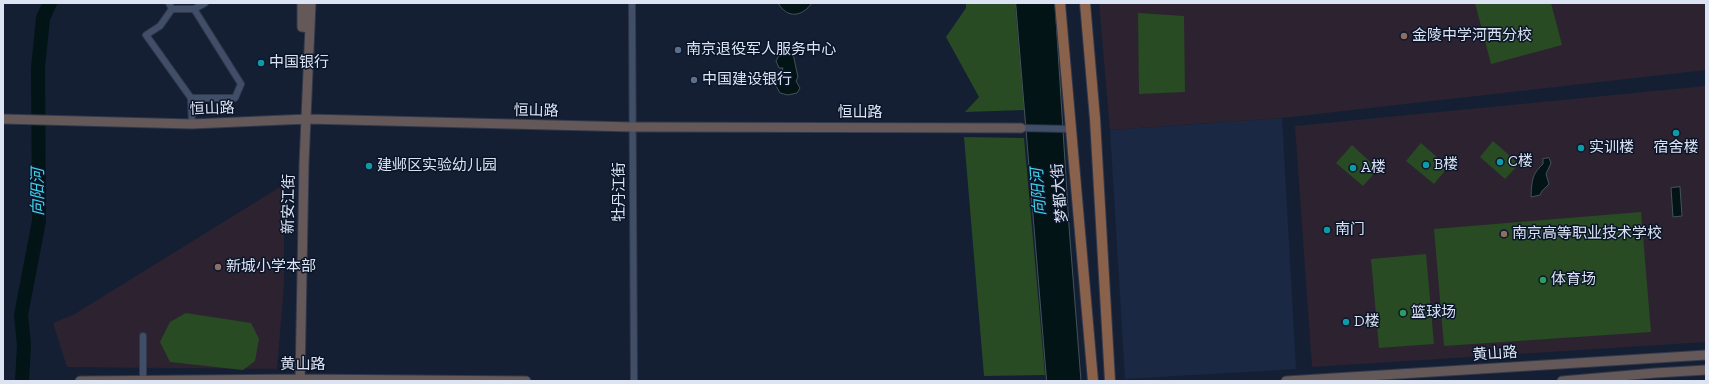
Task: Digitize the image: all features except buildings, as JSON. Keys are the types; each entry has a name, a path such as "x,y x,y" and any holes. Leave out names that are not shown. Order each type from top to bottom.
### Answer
{"main road":[{"name":"梦都大街","path":"1060,3 1069,129 1093,381"},
{"path":"1085,3 1095,119 1110,381"}],"street":[{"path":"192,124 191,98 146,35 160,26 170,6 194,9 205,3"},
{"path":"302,3 302,27 310,28"},
{"name":"新安江街","path":"300,380 304,172 311,3"},
{"name":"牡丹江街","path":"632,3 634,381"},
{"path":"191,98 235,98 241,84 194,9"},
{"name":"恒山路","path":"3,118 192,124 307,119 633,127 1042,127 1069,129"},
{"path":"143,336 143,380"},
{"name":"黄山路","path":"1286,381 1706,355"},
{"path":"1562,381 1656,372 1706,370"},
{"name":"黄山路","path":"80,381 526,381"}],"shaded area":[{"name":"金陵中学河西分校","path":"1099,3 1706,3 1706,70 1282,118 1110,130"},
{"name":"南京高等职业技术学校","path":"1706,86 1706,342 1312,367 1295,126"},
{"path":"1282,118 1296,369 1125,379 1110,130"},
{"name":"新城小学本部","path":"280,187 284,193 284,284 277,369 67,367 53,323 73,315"}],"green space":[{"path":"966,3 1015,3 1024,110 965,112 979,97 946,37 966,8"},
{"path":"1475,3 1551,3 1562,45 1491,64"},
{"path":"1138,13 1184,16 1185,92 1139,94"},
{"path":"964,137 1024,138 1045,375 984,376"},
{"path":"1493,141 1519,164 1505,179 1480,157"},
{"path":"1421,143 1448,167 1434,184 1406,161"},
{"path":"1352,145 1378,169 1363,186 1336,163"},
{"name":"体育场","path":"1641,212 1651,332 1444,346 1434,229"},
{"name":"篮球场","path":"1426,254 1434,344 1379,348 1371,259"},
{"path":"186,313 251,323 259,339 255,361 243,370 170,362 160,342 170,322"}],"water":[{"path":"778,3 812,3 804,11 790,14 786,12"},
{"path":"1016,3 1055,3 1069,226 1081,381 1047,381"},
{"path":"792,49 798,77 796,81 800,88 797,93 788,95 780,93 776,86 777,77 780,78 783,68 779,68 776,61 778,57"},
{"path":"1549,158 1551,163 1546,174 1549,184 1540,195 1531,197 1534,175 1543,164 1543,159"},
{"path":"1680,187 1682,216 1673,217 1671,188"}],"waterway":[{"name":"向阳河","path":"22,381 24,345 21,315 39,221 38,68 43,18 50,3"}],"place":[{"name":"金陵中学河西分校","path":"1404,36"},
{"name":"南京退役军人服务中心","path":"678,50"},
{"name":"中国银行","path":"261,63"},
{"name":"中国建设银行","path":"694,80"},
{"name":"宿舍楼","path":"1676,133"},
{"name":"实训楼","path":"1581,148"},
{"name":"C楼","path":"1500,162"},
{"name":"B楼","path":"1426,165"},
{"name":"建邺区实验幼儿园","path":"369,166"},
{"name":"A楼","path":"1353,168"},
{"name":"南门","path":"1327,230"},
{"name":"南京高等职业技术学校","path":"1504,234"},
{"name":"新城小学本部","path":"218,267"},
{"name":"体育场","path":"1543,280"},
{"name":"篮球场","path":"1403,313"},
{"name":"D楼","path":"1346,322"}]}
